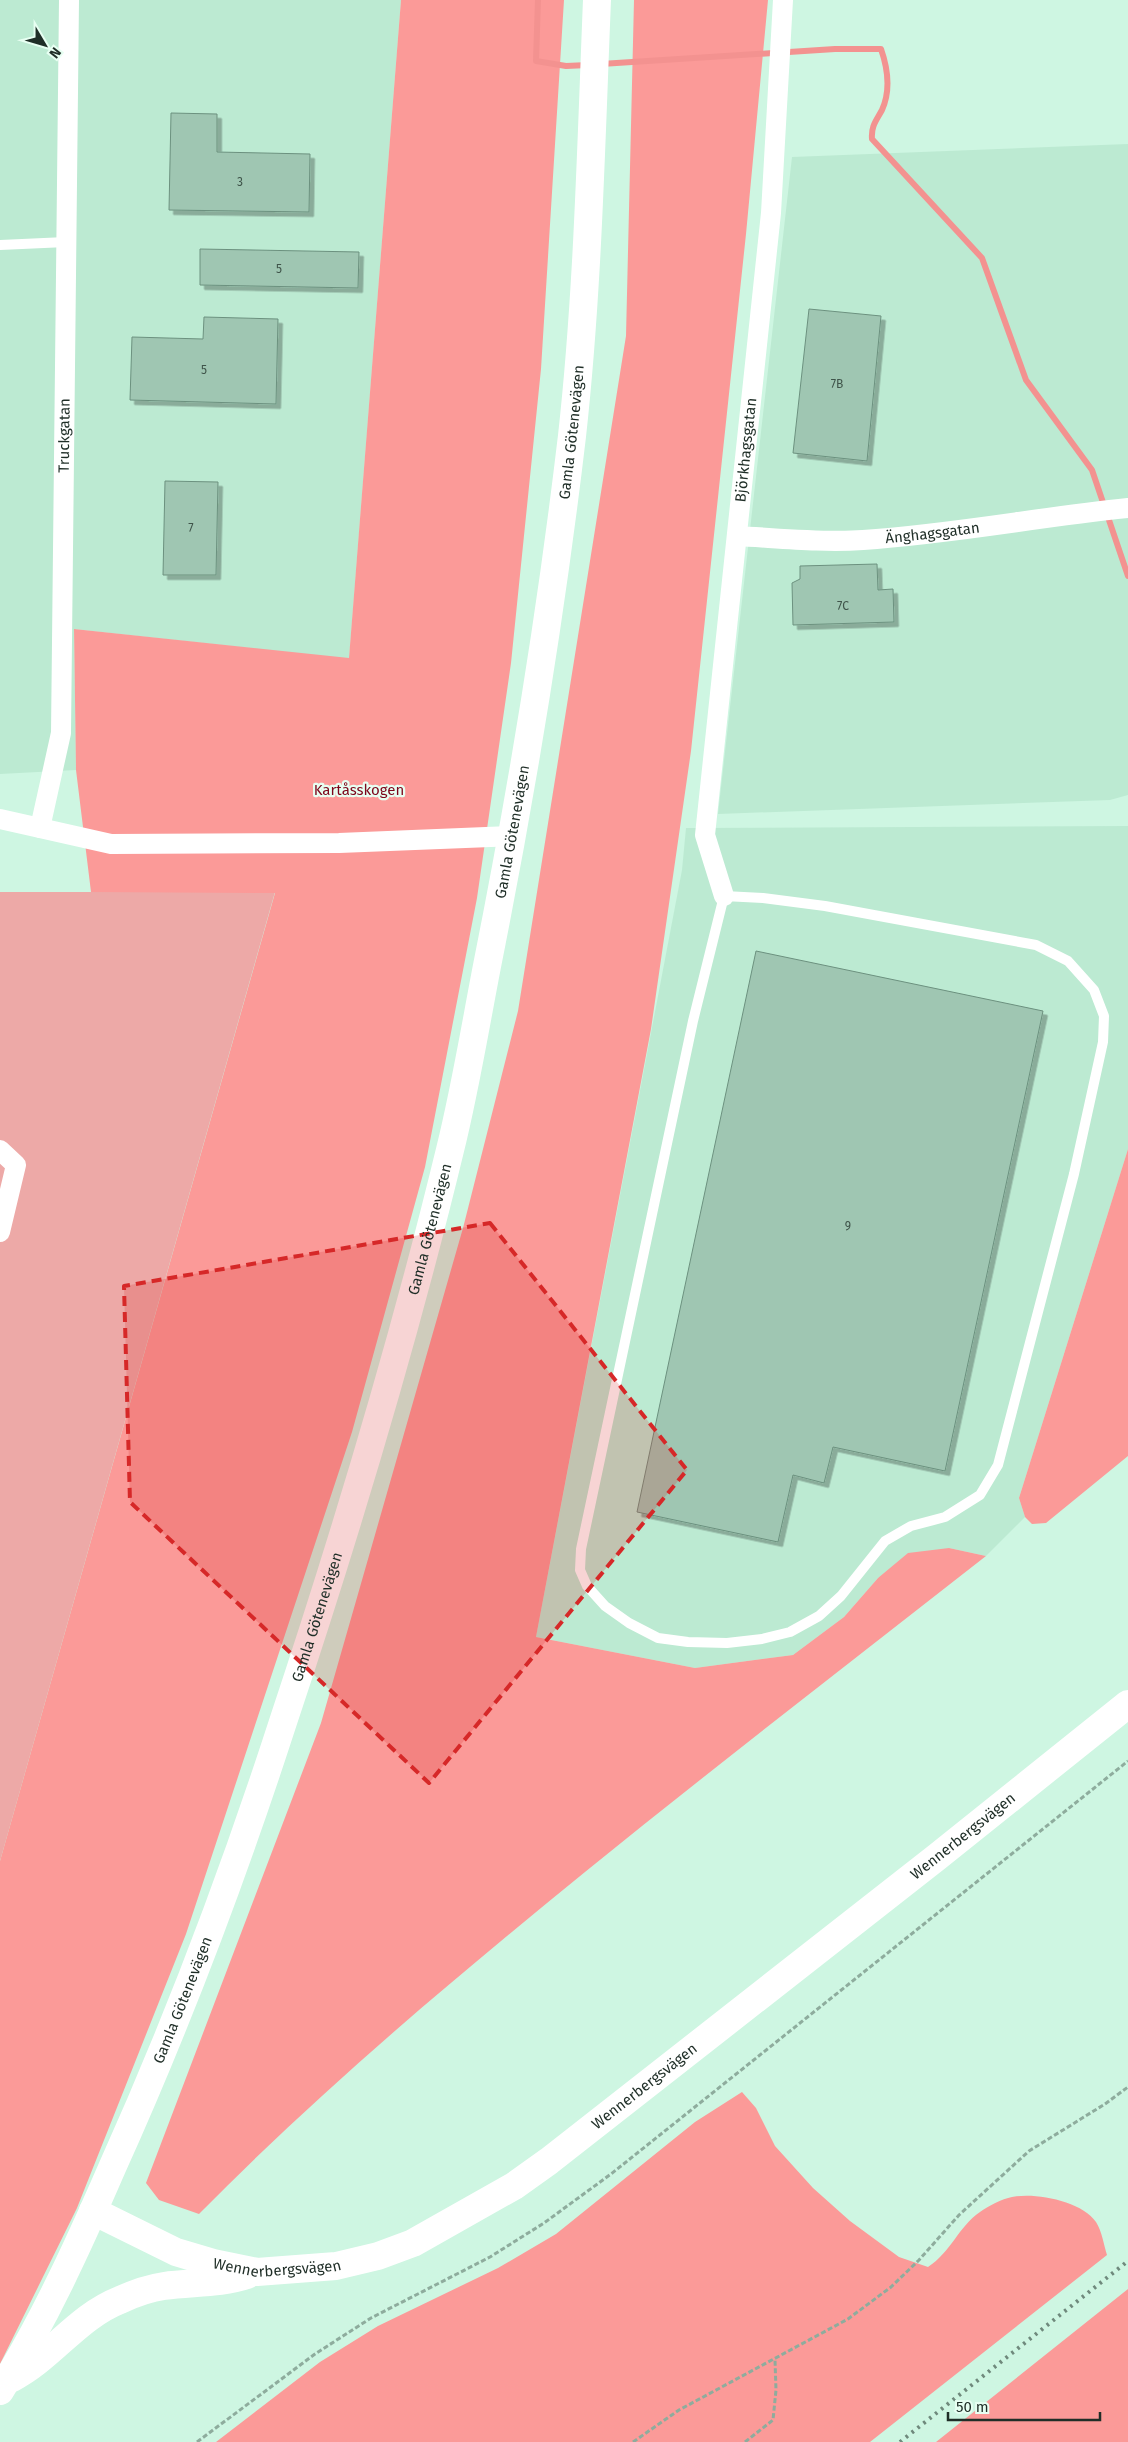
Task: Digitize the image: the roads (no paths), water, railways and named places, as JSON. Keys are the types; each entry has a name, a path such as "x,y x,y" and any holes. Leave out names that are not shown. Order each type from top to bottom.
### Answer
{"street":[{"name":"Truckgatan","path":"40,828 61,733 69,0"},
{"name":"Gamla Götenevägen","path":"3,2386 54,2293 148,2089 227,1887 270,1763 349,1518 411,1302 452,1144 513,836 551,603 572,430 585,279 597,0"},
{"name":"Björkhagsgatan","path":"724,896 706,836 771,213 783,0"},
{"name":"Änghagsgatan","path":"737,536 861,540 973,529 1128,508"},
{"path":"0,819 111,844 339,843 513,836"},
{"path":"0,1150 16,1165 0,1232"},
{"name":"Wennerbergsvägen","path":"93,2211 176,2252 213,2263 256,2272 336,2266 378,2256 413,2243 514,2186 914,1876 1128,1704"},
{"path":"3,2386 29,2369 77,2325 119,2300 162,2286 234,2279 256,2272"}],"lane":[{"path":"0,245 66,242"},
{"path":"724,896 763,898 824,906 1036,945 1068,961 1094,990 1104,1016 1103,1042 1074,1174 998,1465 980,1495 945,1517 911,1526 885,1541 840,1596 819,1616 790,1632 762,1639 727,1643 688,1642 658,1638 629,1624 605,1606 587,1586 580,1570 581,1549 693,1021 724,896"}],"waterway":[{"path":"538,0 536,61 566,66 588,65"},
{"path":"601,64 835,49 881,49 887,72 887,95 873,127 872,139 982,258 1026,380 1092,470 1128,576"}],"railway":[{"path":"900,2442 1128,2261"}],"park label":[{"name":"Kartåsskogen","path":"359,790"}]}
